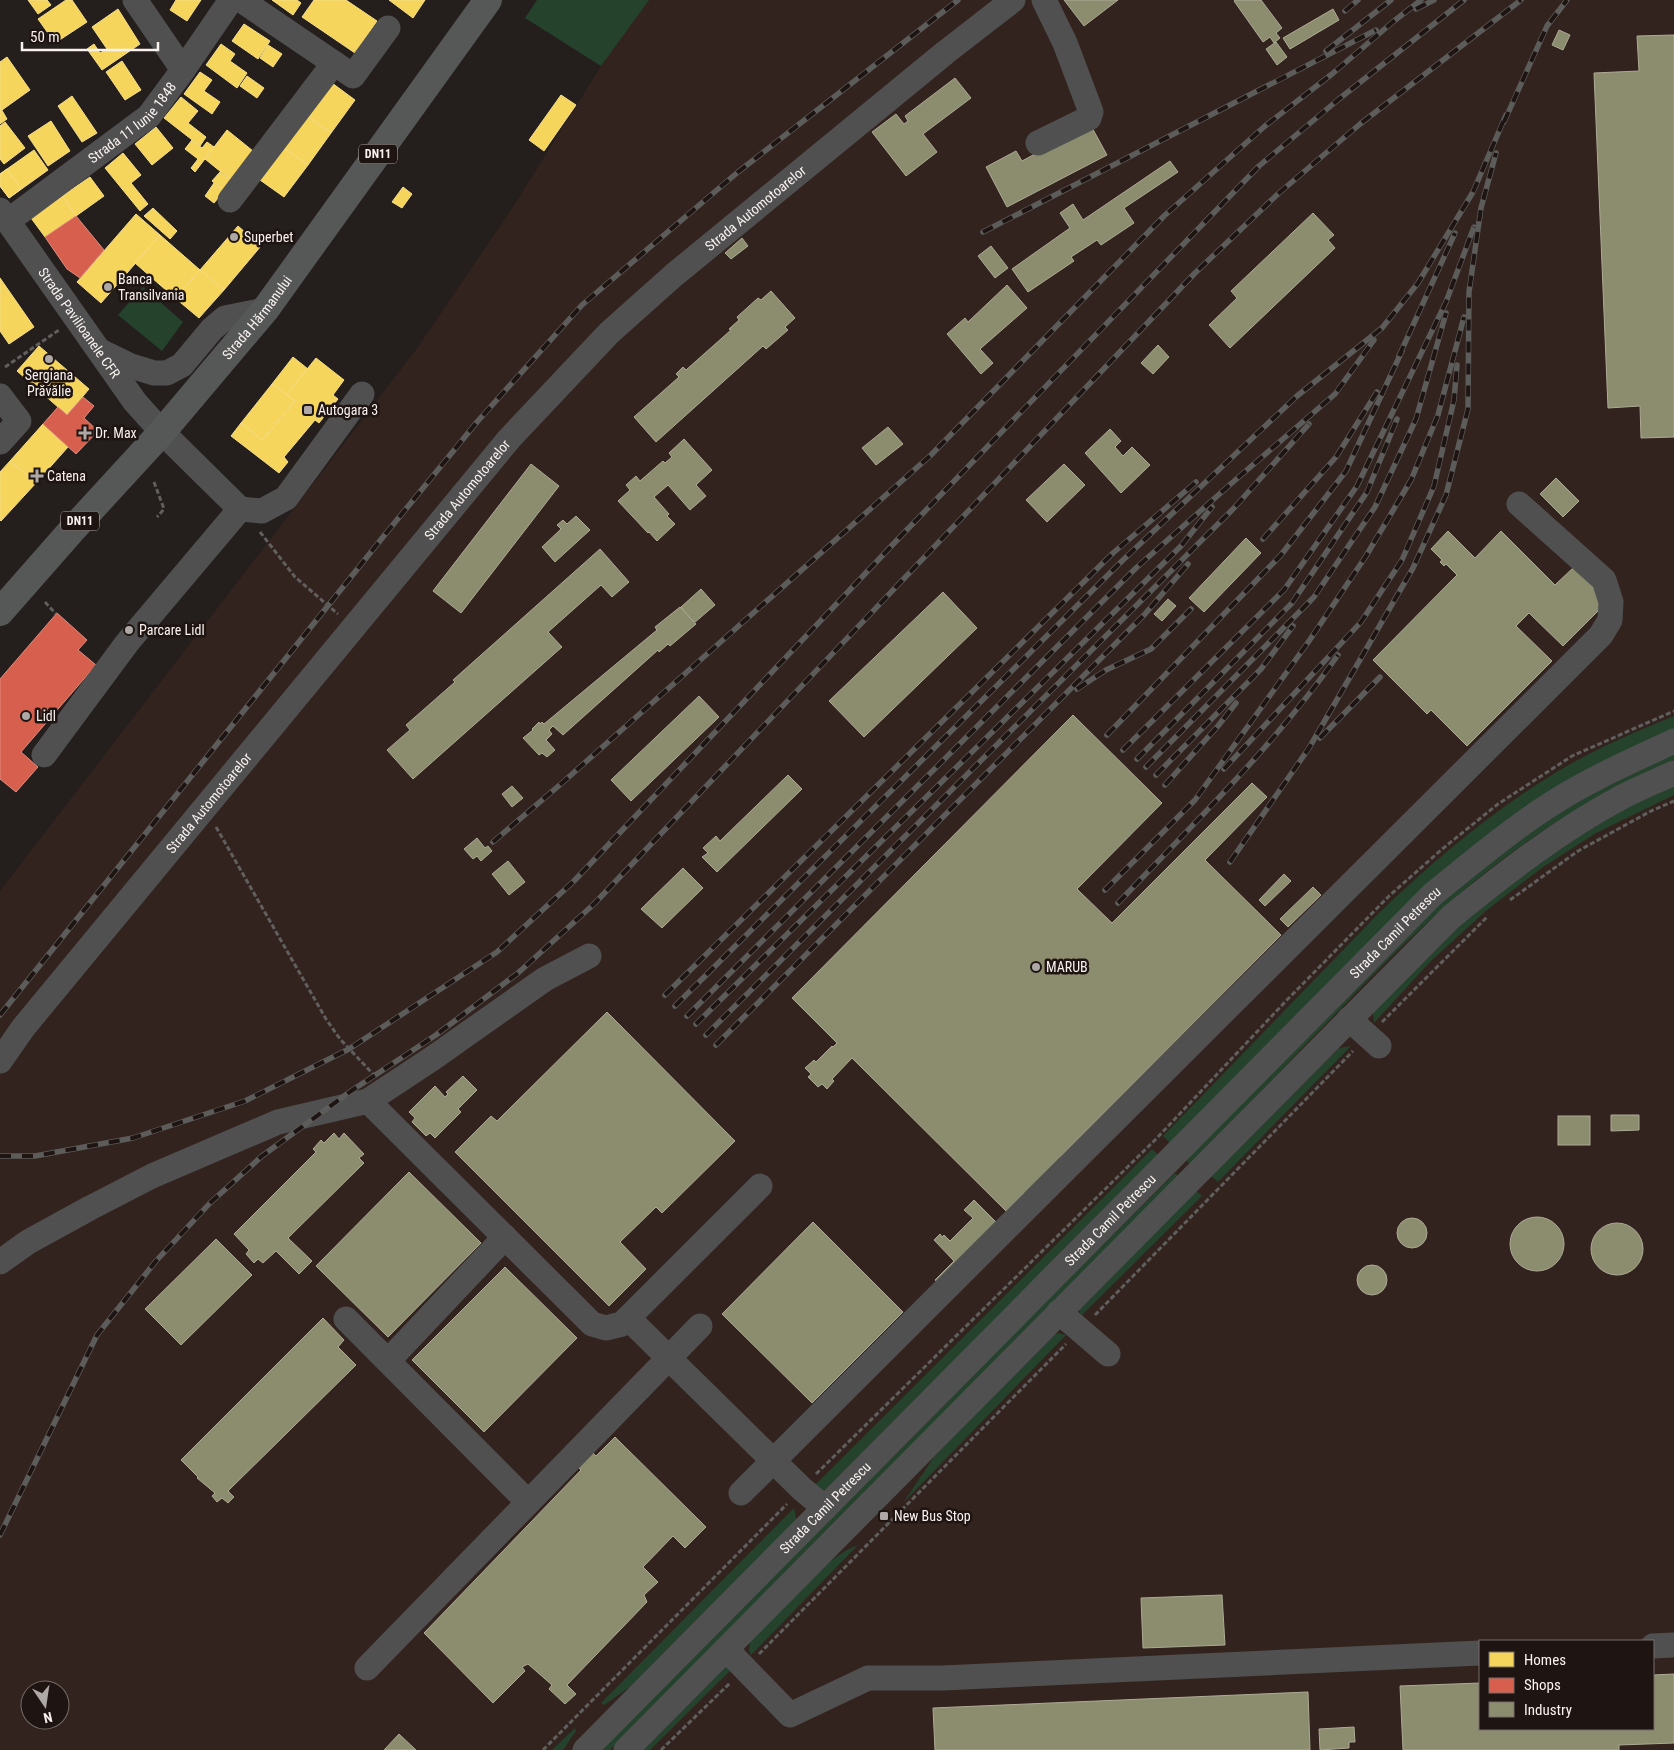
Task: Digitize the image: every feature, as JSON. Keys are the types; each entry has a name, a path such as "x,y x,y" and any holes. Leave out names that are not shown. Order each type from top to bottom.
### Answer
{"main road":[{"name":"Strada Hărmanului","path":"0,612 162,432 265,310 488,0"}],"street":[{"path":"135,0 183,70"},
{"name":"Strada 11 Iunie 1848","path":"4,215 149,116 231,0"},
{"path":"241,0 353,76 388,28"},
{"name":"Strada Automotoarelor","path":"0,1061 23,1028 509,439 609,333 712,244 946,52 1014,0"},
{"path":"1038,143 1089,118 1091,112 1064,43 1044,0"},
{"path":"230,200 334,63"},
{"name":"Strada Pavilioanele CFR","path":"4,215 135,402 162,432 251,510"},
{"path":"98,350 154,373 167,373 182,366 212,329 225,318 265,310"},
{"path":"44,755 127,643 251,510 286,498 362,394"},
{"path":"0,396 19,421 0,442"},
{"path":"741,1493 1601,635 1610,620 1611,602 1604,580 1519,504"},
{"name":"Strada Camil Petrescu","path":"585,1750 1433,894 1489,848 1543,808 1605,774 1674,741"},
{"name":"Strada Camil Petrescu","path":"626,1750 1451,917 1502,875 1559,834 1622,797 1674,773"},
{"path":"0,1262 28,1242 152,1176 278,1122 378,1095 545,979 589,956"},
{"path":"1349,1019 1373,1041"},
{"path":"378,1095 505,1237 592,1324 606,1328 622,1324 760,1186"},
{"path":"388,1361 505,1237"},
{"path":"1059,1312 1108,1354"},
{"path":"628,1318 824,1508"},
{"path":"346,1319 528,1502"},
{"path":"367,1668 700,1326"},
{"path":"1654,1646 1674,1644"},
{"path":"726,1648 790,1714 868,1678 942,1678 1479,1654"}],"path":[{"path":"5,367 59,330"},
{"path":"154,482 164,509 157,517"},
{"path":"251,510 260,531 295,577 354,626"},
{"path":"45,602 56,614"},
{"path":"1508,901 1578,850 1651,811 1674,801"},
{"path":"219,833 326,1019 378,1095"},
{"path":"661,1750 1373,1041 1493,912"}],"shaded area":[{"path":"648,0 1674,0 1674,1750 0,1750 0,891 418,347 513,207 601,66"}],"green space":[{"path":"537,0 649,0 601,66 525,18"},
{"path":"143,287 183,322 162,351 118,315"},
{"path":"1674,716 1674,730 1583,772 1173,1146 1163,1136 1376,916 1422,873 1470,833 1521,795 1574,762 1598,749"},
{"path":"1674,750 1674,760 1631,780 1569,814 1529,840 1486,872 1394,954 1190,1164 1184,1158 1471,873 1580,798"},
{"path":"1674,784 1674,795 1596,833 1543,867 1487,910 1430,962 1374,1023 1373,1015 1377,1003 1474,910 1590,826"},
{"path":"1351,1046 1218,1182 1210,1175 1339,1048"},
{"path":"1152,1149 1163,1159 835,1487 824,1491 812,1488"},
{"path":"1175,1173 1181,1179 691,1671 610,1750 597,1750"},
{"path":"1194,1189 1202,1196 1081,1316 1078,1307"},
{"path":"1058,1333 1066,1335 903,1503 934,1457 1045,1340"},
{"path":"794,1508 796,1517 795,1529 630,1687 604,1705 601,1703"},
{"path":"858,1545 751,1655 749,1650 750,1642 801,1588 829,1562"},
{"path":"725,1666 733,1668 650,1750 640,1750"},
{"path":"575,1728 576,1731 563,1750 552,1750"}],"building: Homes":[{"path":"28,0 47,0 51,5 38,14"},
{"path":"66,0 72,0 87,22 55,43 38,19"},
{"path":"176,0 201,0 187,21 170,10"},
{"path":"272,0 297,0 301,3 293,15"},
{"path":"314,0 346,0 377,21 355,53 302,17"},
{"path":"389,0 425,0 413,18"},
{"path":"118,9 140,44 102,70 87,49 94,44 100,53 107,49 92,27"},
{"path":"244,24 270,41 258,59 232,41"},
{"path":"221,44 235,54 230,61 247,73 237,88 206,65"},
{"path":"268,45 282,54 273,67 260,58"},
{"path":"7,57 30,90 2,110 0,107 0,62"},
{"path":"122,61 141,90 125,100 106,72"},
{"path":"200,72 212,80 204,91 220,102 212,114 184,94"},
{"path":"247,76 264,88 257,98 240,86"},
{"path":"332,83 355,100 331,133 307,116"},
{"path":"561,95 576,105 544,151 529,140"},
{"path":"72,96 97,133 82,142 58,106"},
{"path":"181,97 198,111 188,123 206,137 200,146 164,118"},
{"path":"0,107 7,119 0,124"},
{"path":"307,116 331,133 308,165 284,148"},
{"path":"51,121 70,151 48,166 28,136"},
{"path":"5,122 25,148 4,164 0,159 0,126"},
{"path":"156,127 173,148 152,165 135,144"},
{"path":"227,130 258,155 236,184 205,159"},
{"path":"192,140 202,148 207,142 214,147 195,172 191,168 198,159 185,149"},
{"path":"284,148 308,165 284,197 260,180"},
{"path":"34,150 48,170 9,198 0,186 0,174"},
{"path":"123,153 141,175 131,183 148,204 140,211 105,168"},
{"path":"7,169 21,189 9,198 0,186 0,174"},
{"path":"220,172 232,181 224,191 212,181"},
{"path":"90,177 104,196 76,216 62,196"},
{"path":"214,183 224,191 214,203 205,196"},
{"path":"403,187 412,194 402,208 392,202"},
{"path":"62,196 76,216 45,237 31,218"},
{"path":"153,208 177,231 170,239 144,216"},
{"path":"136,214 160,235 101,303 77,282"},
{"path":"238,226 261,246 224,290 200,270"},
{"path":"160,235 200,270 175,298 135,263"},
{"path":"200,270 224,290 199,318 175,298"},
{"path":"0,278 34,327 9,344 0,331"},
{"path":"39,346 89,389 67,415 17,371"},
{"path":"293,357 308,369 286,395 272,384"},
{"name":"Autogara 3","path":"316,358 344,380 333,395 338,399 319,423 315,420 284,457 288,462 279,473 231,436 241,423 262,440 295,401 286,395"},
{"path":"272,384 295,401 262,440 241,423"},
{"path":"43,424 68,447 36,483 10,461"},
{"path":"10,461 36,483 1,521 0,472"}],"building: Shops":[{"path":"76,216 104,250 80,278 67,269 45,237"},
{"path":"83,397 94,406 84,418 98,431 76,454 43,424 58,407 67,415"},
{"name":"Lidl","path":"57,613 87,640 78,650 96,665 21,752 38,767 16,792 0,779 0,679"}],"building: Industry":[{"path":"1064,0 1118,0 1084,26"},
{"path":"1235,0 1261,0 1282,28 1276,33 1280,38 1274,43 1270,37 1263,42"},
{"path":"1333,9 1339,20 1290,49 1283,38"},
{"path":"1559,30 1570,35 1563,50 1552,45"},
{"path":"1674,35 1674,437 1641,438 1640,406 1608,408 1594,73 1639,71 1637,36"},
{"path":"1276,42 1287,57 1277,65 1266,49"},
{"path":"955,78 971,98 923,134 937,152 906,176 872,132 896,114 904,124 908,121 905,116"},
{"path":"1090,124 1107,155 1007,207 986,167 1016,151 1022,161"},
{"path":"1170,161 1178,172 1124,208 1134,223 1101,245 1097,240 1071,257 1074,261 1028,292 1012,269 1070,228 1060,213 1073,204 1083,220"},
{"path":"1313,213 1334,235 1328,240 1335,248 1230,348 1209,325 1237,298 1231,291"},
{"path":"742,238 748,246 731,259 725,253"},
{"path":"991,246 1008,268 995,278 978,256"},
{"path":"1007,285 1027,308 980,349 993,363 981,374 947,334 965,318 968,322"},
{"path":"771,291 795,318 785,327 788,330 766,349 763,346 656,442 634,417 679,377 676,374 683,367 686,370 731,330 729,329 739,320 737,317 758,298 761,300"},
{"path":"1158,345 1169,357 1153,374 1141,363"},
{"path":"888,427 903,444 876,465 862,448"},
{"path":"1110,429 1121,441 1115,447 1123,456 1132,447 1150,465 1121,493 1085,453"},
{"path":"684,439 712,470 696,485 706,496 690,510 668,485 654,497 675,524 657,541 618,501 630,490 626,485 636,476 640,481 663,461 665,463 672,457 669,453"},
{"path":"531,464 559,486 461,613 433,591"},
{"path":"1064,464 1085,485 1047,522 1026,500"},
{"path":"1556,478 1579,501 1563,517 1540,494"},
{"path":"576,516 590,530 555,562 542,547 561,529 557,525 563,520 567,524"},
{"path":"1448,531 1475,558 1501,531 1555,585 1574,567 1608,601 1563,646 1529,613 1516,626 1552,661 1467,746 1431,710 1427,714 1373,660 1457,575 1446,564 1444,566 1440,562 1442,560 1431,549"},
{"path":"1246,538 1261,553 1204,612 1189,598"},
{"path":"600,549 629,582 612,597 601,585 548,632 562,647 413,779 387,750 410,730 406,725 455,682 453,680"},
{"path":"701,589 715,605 694,623 681,607"},
{"path":"943,592 977,628 864,737 829,701"},
{"path":"1168,599 1176,606 1162,621 1154,614"},
{"path":"680,607 696,624 670,646 668,644 659,652 658,650 563,735 553,726 549,730 552,734 546,740 555,750 547,757 542,753 539,755 523,738 539,722 544,724 657,630 655,627"},
{"path":"699,696 719,717 631,801 611,780"},
{"name":"MARUB","path":"1073,715 1162,803 1077,889 1112,923 1252,783 1267,797 1205,860 1281,935 1060,1157 1067,1163 1031,1199 1024,1193 1006,1211 852,1058 832,1079 834,1081 827,1089 822,1084 818,1087 808,1077 811,1074 805,1068 814,1060 816,1062 837,1043 792,998"},
{"path":"788,775 802,789 717,872 702,857 708,853 703,848 716,836 720,841"},
{"path":"512,786 523,798 512,807 502,794"},
{"path":"477,838 485,848 488,846 492,851 481,861 477,856 473,859 464,849"},
{"path":"508,861 525,882 509,895 492,874"},
{"path":"683,868 703,888 662,928 641,909"},
{"path":"1284,874 1291,881 1265,906 1259,900"},
{"path":"1313,887 1321,895 1288,927 1280,919"},
{"path":"607,1012 735,1141 662,1213 656,1207 620,1242 646,1269 609,1306 455,1152 491,1116 497,1121"},
{"path":"463,1076 477,1090 458,1109 461,1112 435,1138 430,1133 426,1136 412,1122 415,1118 409,1112 435,1086 445,1097 448,1094 446,1092"},
{"path":"1611,1115 1639,1115 1639,1130 1611,1131"},
{"path":"1558,1116 1590,1116 1590,1145 1558,1145"},
{"path":"334,1133 339,1139 344,1133 364,1154 359,1158 364,1163 288,1238 312,1261 299,1274 276,1251 263,1263 258,1259 254,1263 246,1254 249,1250 234,1234 316,1152 313,1149 321,1140 324,1143"},
{"path":"409,1172 481,1243 388,1337 316,1266"},
{"path":"974,1200 1000,1226 940,1284 935,1280 954,1261 934,1240 940,1234 950,1241 973,1218 964,1210"},
{"path":"1537,1217 1547,1219 1556,1225 1562,1234 1564,1244 1562,1254 1556,1263 1547,1269 1537,1271 1527,1269 1518,1263 1512,1254 1510,1244 1512,1234 1518,1225 1527,1219"},
{"path":"1412,1218 1423,1222 1427,1233 1423,1244 1412,1248 1401,1244 1397,1233 1401,1222"},
{"path":"813,1222 903,1312 812,1403 722,1314"},
{"path":"1617,1223 1631,1227 1639,1235 1643,1249 1639,1263 1631,1271 1617,1275 1603,1271 1595,1263 1591,1249 1595,1235 1603,1227"},
{"path":"216,1239 252,1275 181,1345 145,1309"},
{"path":"1372,1265 1383,1269 1387,1280 1383,1291 1372,1295 1361,1291 1357,1280 1361,1269"},
{"path":"505,1267 577,1338 484,1432 412,1360"},
{"path":"323,1318 344,1340 338,1347 356,1365 228,1491 234,1497 228,1503 222,1498 217,1502 212,1496 215,1493 197,1478 181,1460"},
{"path":"615,1437 706,1527 685,1548 673,1536 643,1567 658,1582 644,1595 647,1602 567,1685 576,1694 565,1704 549,1689 552,1685 528,1664 522,1667 525,1671 493,1703 424,1633 581,1470 575,1464 589,1449 596,1456"},
{"path":"1222,1595 1225,1645 1143,1648 1141,1598"},
{"path":"1674,1674 1674,1743 1619,1745 1619,1750 1403,1750 1400,1686 1479,1683 1479,1730 1654,1730 1654,1675"},
{"path":"1308,1692 1310,1750 935,1750 933,1708"},
{"path":"1354,1727 1355,1742 1349,1742 1349,1748 1320,1750 1319,1729"},
{"path":"399,1734 416,1750 384,1750"}],"railway":[{"path":"0,1015 477,422 582,305 738,172 958,0"},
{"path":"1345,11 1358,0"},
{"path":"1326,51 1391,0"},
{"path":"493,842 931,455 1164,216 1265,126 1332,74 1421,0"},
{"path":"1416,9 1434,0"},
{"path":"0,1156 35,1156 133,1138 245,1101 349,1049 497,952 574,881 899,538 1259,166 1339,99 1464,0"},
{"path":"0,1535 97,1335 156,1261 210,1203 262,1156 351,1091 436,1035 518,973 594,904 1195,273 1279,193 1360,124 1521,0"},
{"path":"1504,122 1547,26 1567,0"},
{"path":"983,232 1376,30"},
{"path":"675,1006 1123,560 1297,396 1382,328 1418,283 1473,192 1506,115"},
{"path":"1230,862 1309,748 1413,568 1446,495 1468,409 1469,292 1481,208 1496,153"},
{"path":"1123,750 1284,590 1357,486 1446,302 1474,227"},
{"path":"1399,356 1455,233"},
{"path":"1146,767 1314,597 1375,507 1416,419 1446,313"},
{"path":"1105,890 1195,800 1309,641 1366,556 1411,480 1438,415 1464,317"},
{"path":"687,1016 1136,568 1335,394 1374,340"},
{"path":"1107,735 1281,555 1346,471 1402,351"},
{"path":"1224,769 1361,622 1402,560 1434,486 1454,400 1457,365"},
{"path":"1263,539 1336,457 1377,392"},
{"path":"1137,759 1292,603 1367,492 1397,419"},
{"path":"706,1035 1234,508 1309,424"},
{"path":"665,995 1113,553 1196,482"},
{"path":"696,1024 1181,546 1212,507"},
{"path":"716,1045 1145,614 1188,564"},
{"path":"1077,689 1106,670 1151,649 1191,609"},
{"path":"1156,775 1261,669 1293,626"},
{"path":"1118,903 1260,752 1313,689 1338,655"},
{"path":"1320,738 1380,677"},
{"path":"1165,785 1236,703"}],"place":[{"name":"Superbet","path":"234,237"},
{"name":"Banca Transilvania","path":"108,287"},
{"name":"Sergiana Prăvălie","path":"49,359"},
{"name":"Autogara 3","path":"308,410"},
{"name":"Dr. Max","path":"85,433"},
{"name":"Catena","path":"37,476"},
{"name":"Parcare Lidl","path":"129,630"},
{"name":"Lidl","path":"26,716"},
{"name":"MARUB","path":"1036,967"},
{"name":"New Bus Stop","path":"884,1516"}]}
